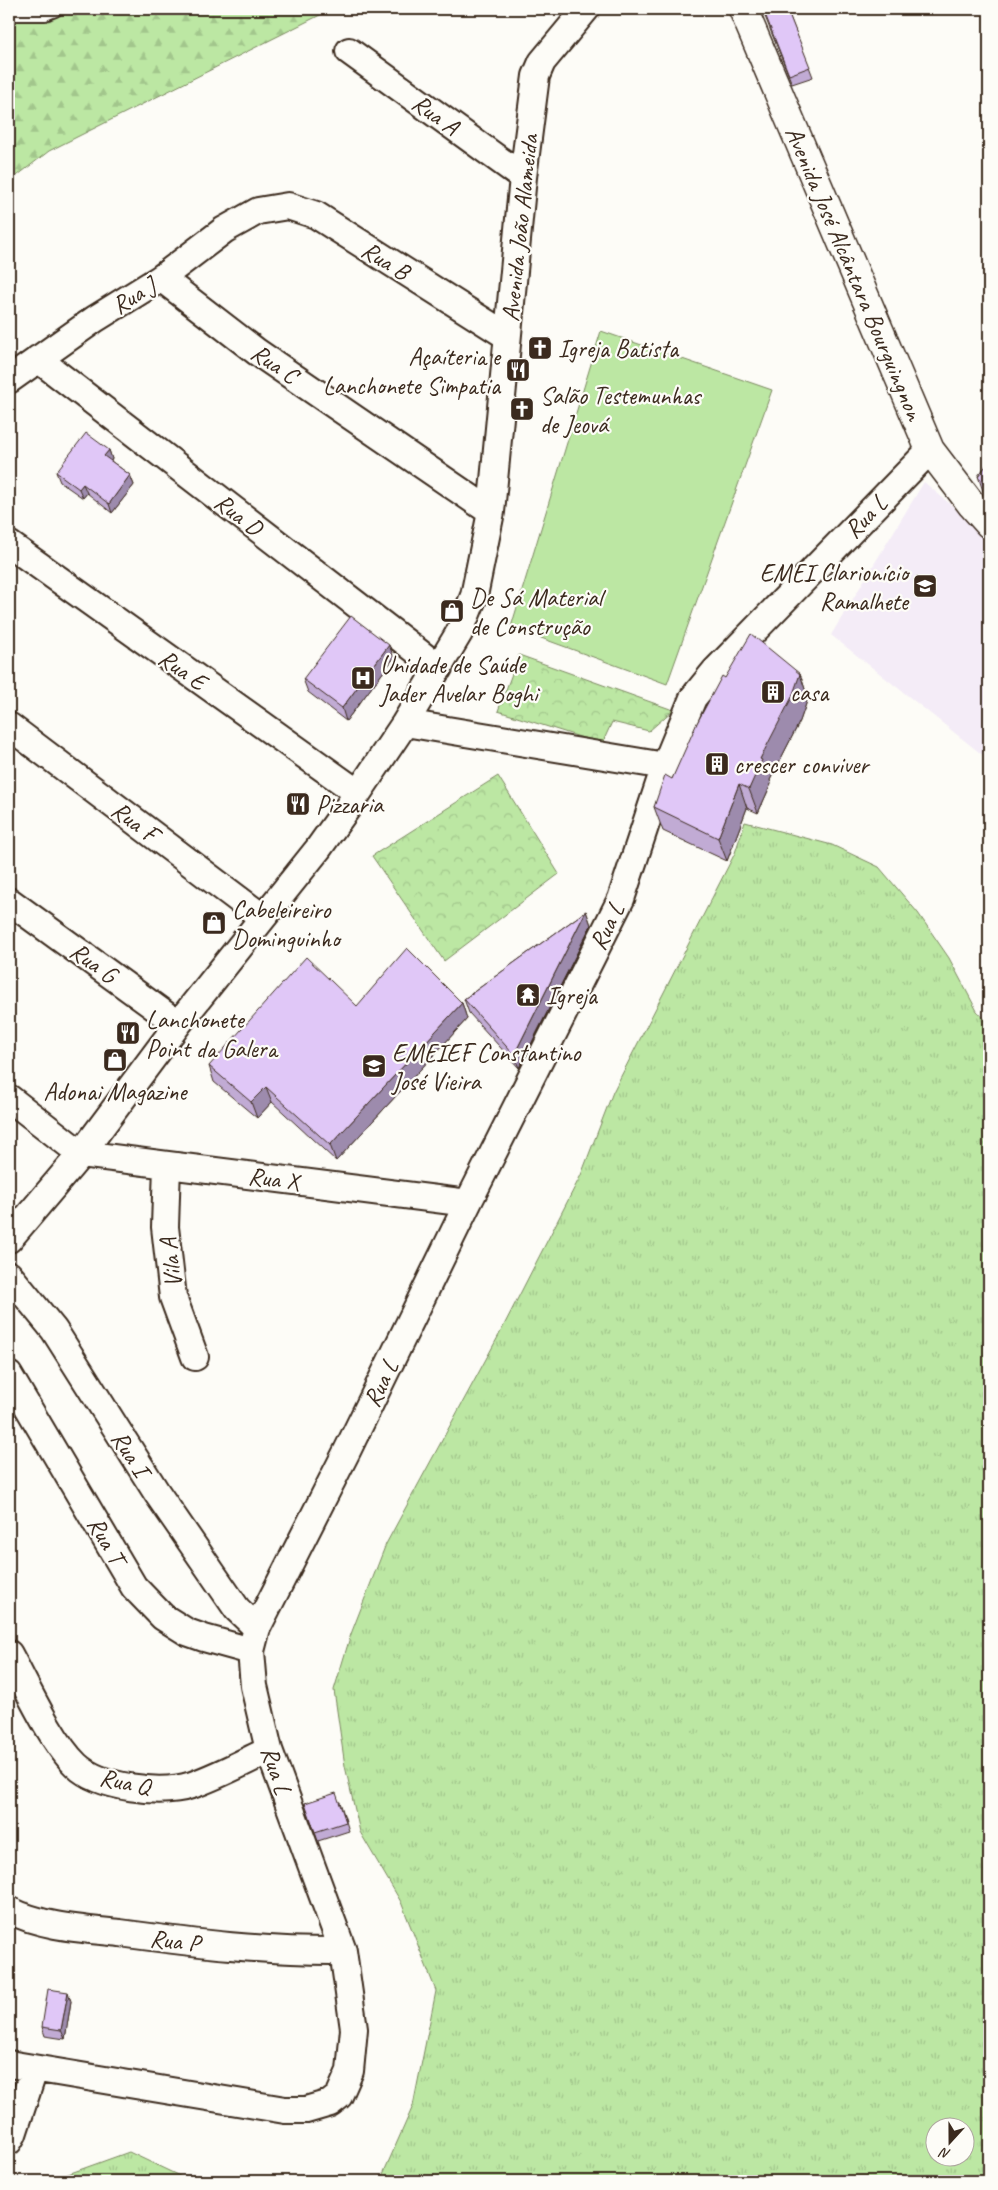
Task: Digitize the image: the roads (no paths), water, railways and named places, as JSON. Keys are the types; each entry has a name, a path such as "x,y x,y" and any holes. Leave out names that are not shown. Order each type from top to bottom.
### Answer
{"street":[{"name":"Avenida João Alameida","path":"9,1239 81,1154 178,1024 318,849 358,794 405,723 459,633 474,596 491,512 523,177 536,76 542,62 586,9"},
{"name":"Avenida José Alcântara Bourguingnon","path":"743,9 930,450 989,524"},
{"name":"Rua A","path":"349,51 523,177"},
{"name":"Rua B","path":"258,211 288,206 316,215 507,336"},
{"name":"Rua J","path":"9,380 95,319 161,278 224,230 258,211"},
{"name":"Rua C","path":"161,278 257,352 491,512"},
{"name":"Rua D","path":"38,359 439,668"},
{"name":"Rua L","path":"9,2064 34,2070 285,2110 306,2110 330,2103 344,2086 350,2071 354,2029 343,1951 269,1750 254,1686 254,1639 468,1203 621,899 665,766 693,698 715,671 930,450"},
{"name":"Rua E","path":"9,544 358,794"},
{"path":"405,723 665,766"},
{"name":"Rua F","path":"9,726 262,917"},
{"name":"Rua G","path":"9,900 178,1024"},
{"path":"9,1098 81,1154"},
{"name":"Rua X","path":"81,1154 468,1203"},
{"name":"Vila A","path":"168,1165 165,1227 173,1297 196,1357"},
{"name":"Rua I","path":"9,1276 54,1330 157,1493 237,1609 254,1639"},
{"name":"Rua T","path":"9,1374 134,1587 163,1617 188,1632 204,1638 254,1639"},
{"name":"Rua Q","path":"9,1654 60,1746 76,1765 112,1783 153,1789 191,1785 269,1750"},
{"name":"Rua P","path":"9,1910 29,1919 182,1942 295,1952 343,1951"},
{"path":"9,2141 34,2070"}],"lane":[{"path":"9,13 45,13 55,9"}],"place":[{"name":"Igreja Batista","path":"540,348"},
{"name":"Açaíteria e Lanchonete Simpatia","path":"518,370"},
{"name":"Salão Testemunhas de Jeová","path":"522,409"},
{"name":"EMEI Clarionício Ramalhete","path":"925,586"},
{"name":"De Sá Material de Construção","path":"452,611"},
{"name":"Unidade de Saúde Jader Avelar Boghi","path":"363,678"},
{"name":"casa","path":"773,692"},
{"name":"crescer conviver","path":"717,764"},
{"name":"Pizzaria","path":"298,804"},
{"name":"Cabeleireiro Dominguinho","path":"214,923"},
{"name":"Igreja","path":"528,995"},
{"name":"Lanchonete Point da Galera","path":"128,1033"},
{"name":"Adonai Magazine","path":"115,1060"},
{"name":"EMEIEF Constantino José Vieira","path":"374,1066"}]}
